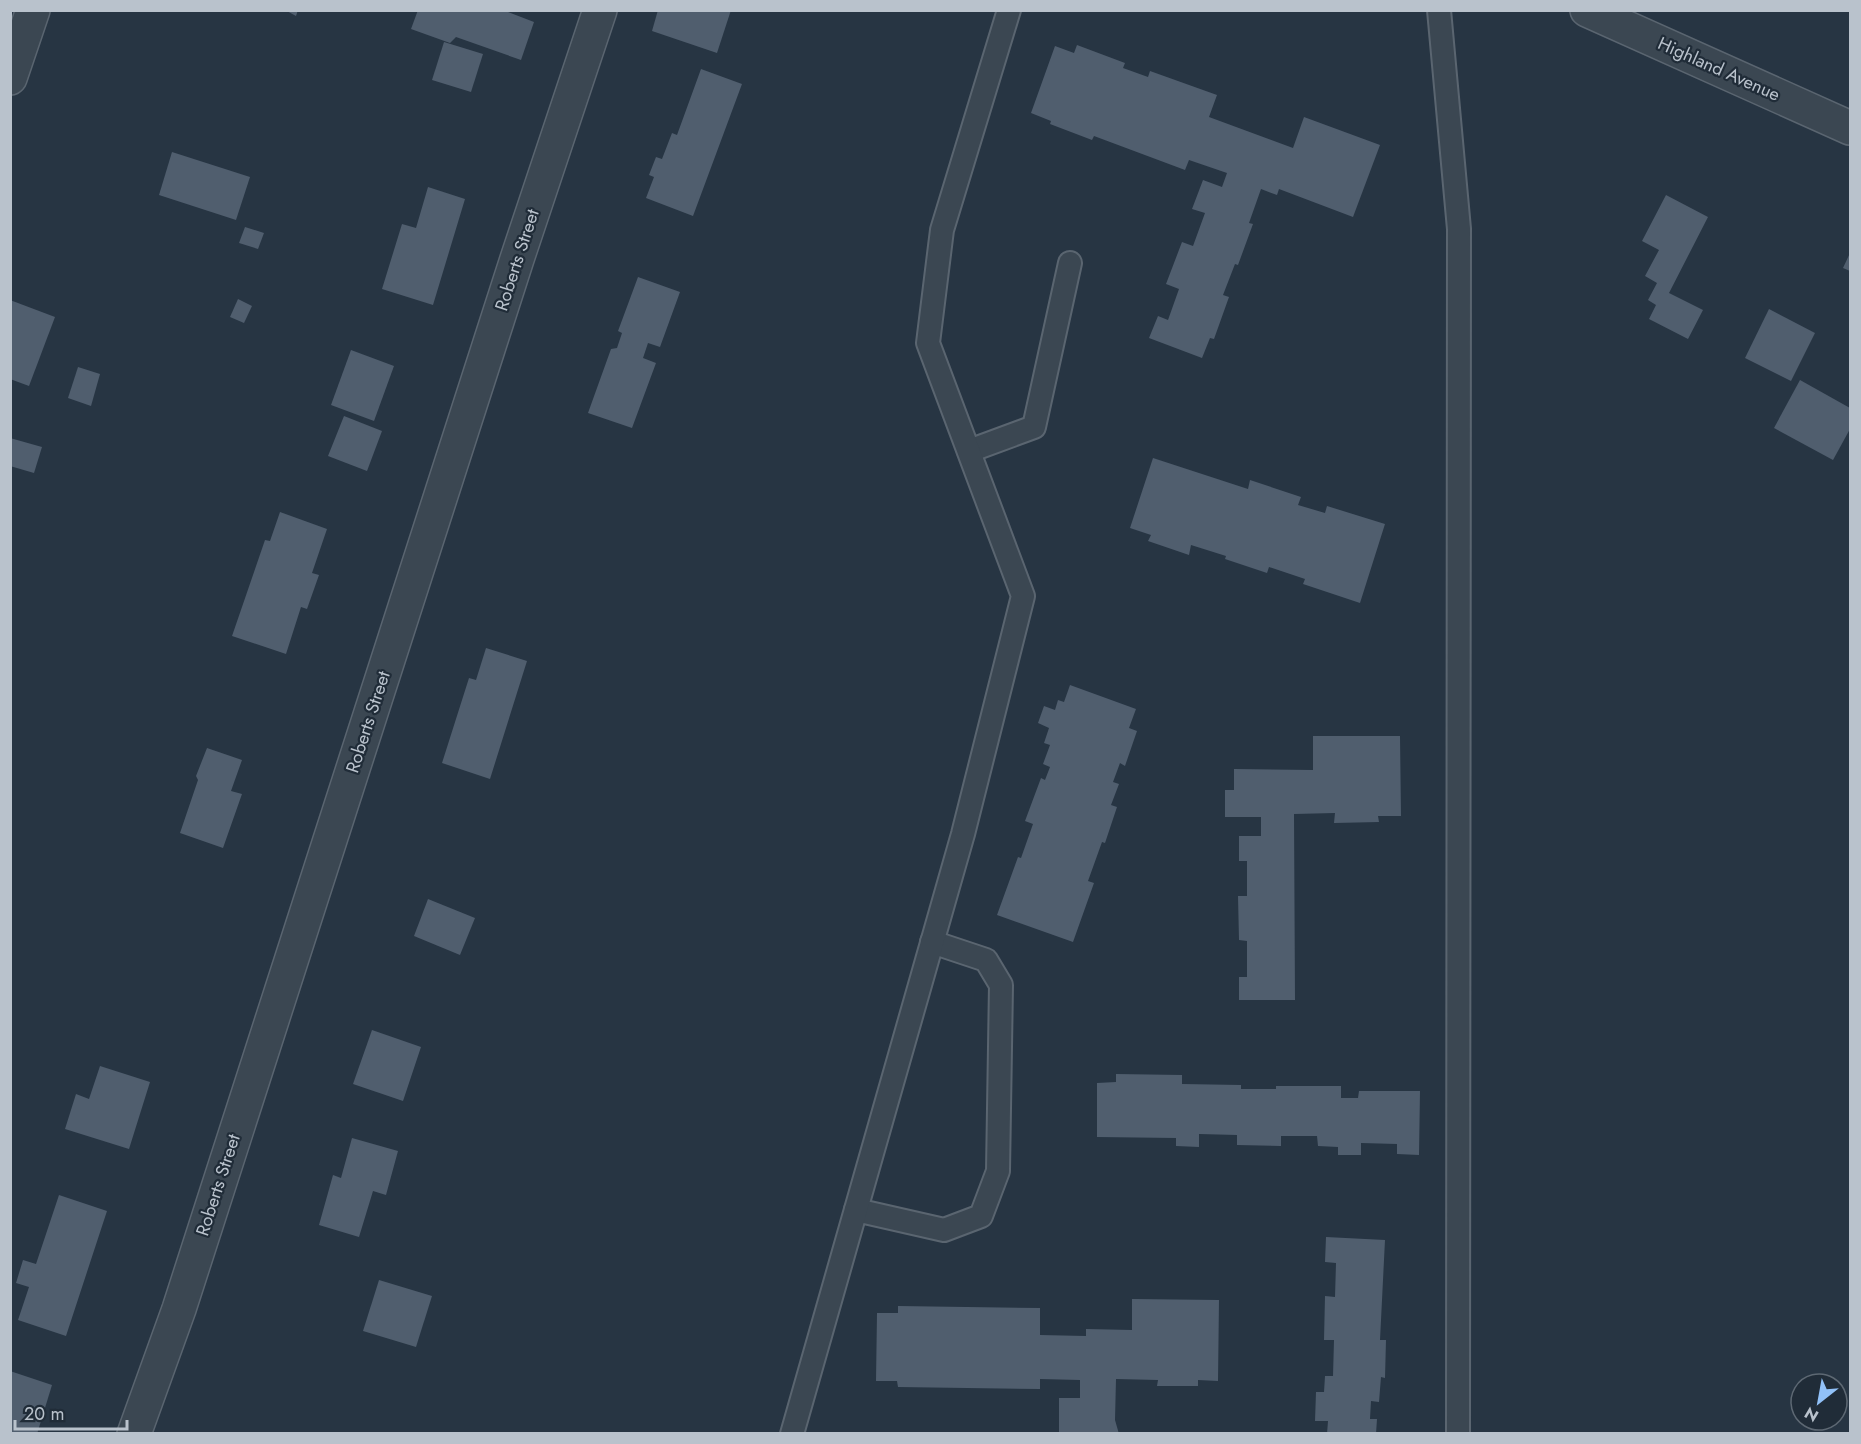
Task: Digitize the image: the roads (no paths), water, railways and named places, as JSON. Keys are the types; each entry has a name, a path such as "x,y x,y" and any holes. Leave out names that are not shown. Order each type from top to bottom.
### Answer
{"street":[{"path":"10,78 33,10"},
{"name":"Roberts Street","path":"134,1434 182,1297 517,259 600,10"},
{"name":"Highland Avenue","path":"1587,10 1851,128"}],"lane":[{"path":"792,1434 963,834 1023,596 928,343 942,230 1010,10"},
{"path":"1439,10 1459,229 1458,1434"},
{"path":"969,451 1034,427 1070,262"},
{"path":"856,1210 944,1230 981,1216 998,1172 1002,985 986,960 932,942"}]}
